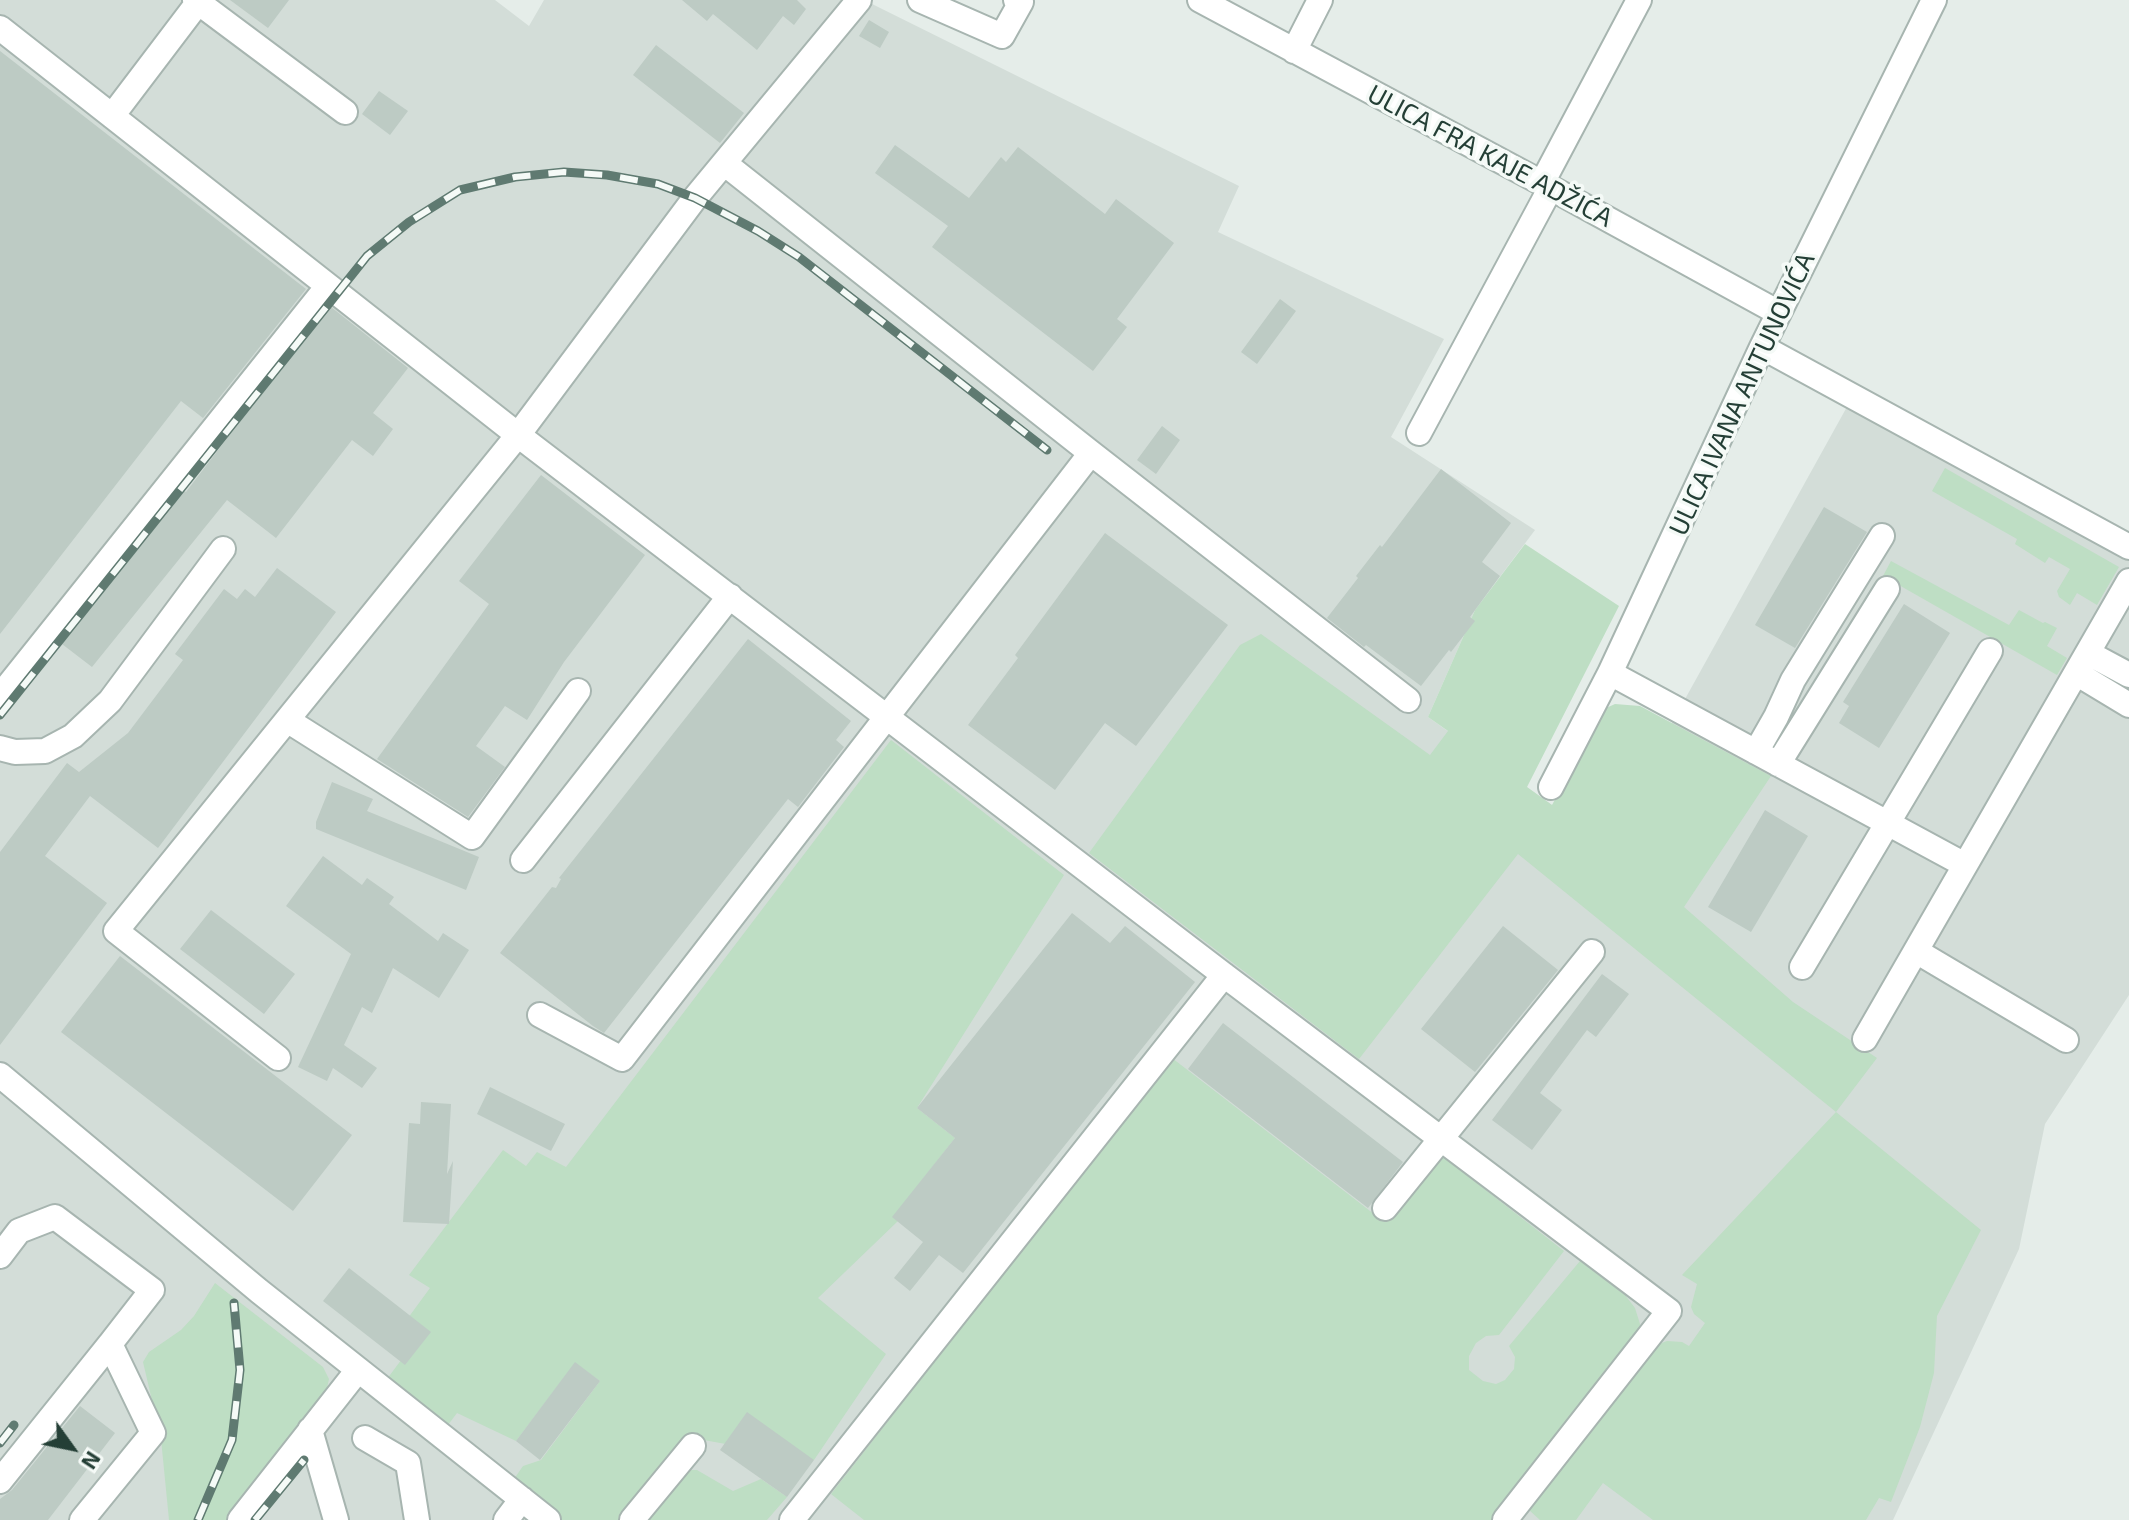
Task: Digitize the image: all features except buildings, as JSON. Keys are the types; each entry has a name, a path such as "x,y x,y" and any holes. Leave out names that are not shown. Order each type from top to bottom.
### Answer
{"street":[{"path":"278,1058 116,931 518,435 695,198 859,0"},
{"path":"920,0 1002,36 1021,2 1016,0"},
{"name":"ULICA FRA KAJE ADŽIĆA","path":"1200,0 1779,313"},
{"path":"1294,51 1320,0"},
{"path":"1419,433 1639,0"},
{"name":"ULICA IVANA ANTUNOVIĆA","path":"1551,787 1610,673 1762,347 1934,0"},
{"path":"112,116 198,1 345,112"},
{"path":"0,28 518,435 1669,1311 1505,1520"},
{"path":"724,163 1408,700"},
{"path":"0,696 328,286"},
{"path":"1762,347 2129,547"},
{"path":"540,1015 622,1059 1091,453"},
{"path":"1767,758 1776,717 1793,680 1882,536"},
{"path":"0,748 15,752 45,751 73,736 110,701 223,549"},
{"path":"1865,1039 2129,581"},
{"path":"1767,758 1887,589"},
{"path":"523,860 730,596"},
{"path":"1802,967 1990,651"},
{"path":"2082,663 2129,675"},
{"path":"2082,663 2129,705"},
{"path":"1610,673 1965,865"},
{"path":"287,720 472,837 578,691"},
{"path":"1916,951 2066,1040"},
{"path":"1385,1208 1592,952"},
{"path":"805,1516 1224,975"},
{"path":"0,1075 259,1291 548,1520"},
{"path":"0,1256 19,1231 55,1217 152,1290 0,1481"},
{"path":"82,1520 153,1433 110,1344"},
{"path":"240,1520 358,1370"},
{"path":"310,1430 336,1520"},
{"path":"365,1438 408,1463 417,1520"},
{"path":"632,1520 693,1446"},
{"path":"506,1520 522,1499"}],"shaded area":[{"path":"0,0 495,0 529,26 544,0 864,0 1239,186 1218,232 1444,339 1391,437 1535,530 1475,610 1428,717 1552,805 1608,838 1848,405 2129,558 2129,995 2045,1124 2019,1249 1893,1520 0,1520"}],"green space":[{"path":"1945,468 2119,567 2097,605 2077,593 2070,605 2059,597 2057,591 2070,569 2049,557 2045,563 2015,544 2017,539 1932,491"},
{"path":"1525,544 1619,606 1527,787 1552,805 1604,709 1615,704 1640,706 1771,776 1684,907 1793,1002 1877,1058 1836,1112 1518,854 1359,1059 1089,853 1240,645 1261,634 1430,755 1448,731 1428,717 1475,610"},
{"path":"1891,561 2009,625 2019,610 2057,628 2047,646 2067,658 2057,675 1883,576"},
{"path":"891,740 1064,875 917,1108 955,1138 893,1217 898,1221 818,1298 886,1354 814,1460 687,1437 619,1520 559,1520 512,1482 523,1466 541,1460 600,1381 575,1363 516,1441 457,1413 445,1429 387,1379 425,1328 408,1318 430,1288 409,1275 503,1150 526,1166 537,1152 566,1167"},
{"path":"1172,1058 1383,1221 1442,1156 1564,1251 1499,1335 1486,1336 1476,1343 1469,1356 1469,1370 1483,1381 1496,1384 1505,1380 1514,1369 1515,1357 1509,1346 1580,1261 1625,1295 1635,1308 1640,1332 1494,1520 864,1520 831,1494"},
{"path":"1836,1112 1981,1230 1937,1316 1934,1373 1920,1427 1891,1502 1879,1498 1866,1520 1653,1520 1603,1483 1576,1520 1540,1520 1529,1510 1529,1505 1654,1346 1667,1341 1689,1346 1705,1323 1691,1307 1697,1284 1682,1275"},
{"path":"215,1283 323,1367 329,1379 327,1388 226,1520 169,1520 161,1439 143,1362 149,1352 181,1330 194,1316"},
{"path":"682,1470 697,1470 733,1491 761,1479 787,1497 767,1520 638,1520"}],"railway":[{"path":"0,715 367,256 409,222 460,190 515,177 564,172 607,175 658,184 695,198 799,257 1047,450"},
{"path":"198,1520 232,1440 240,1370 234,1303"},
{"path":"0,1443 14,1425"},
{"path":"255,1520 304,1460"}]}
